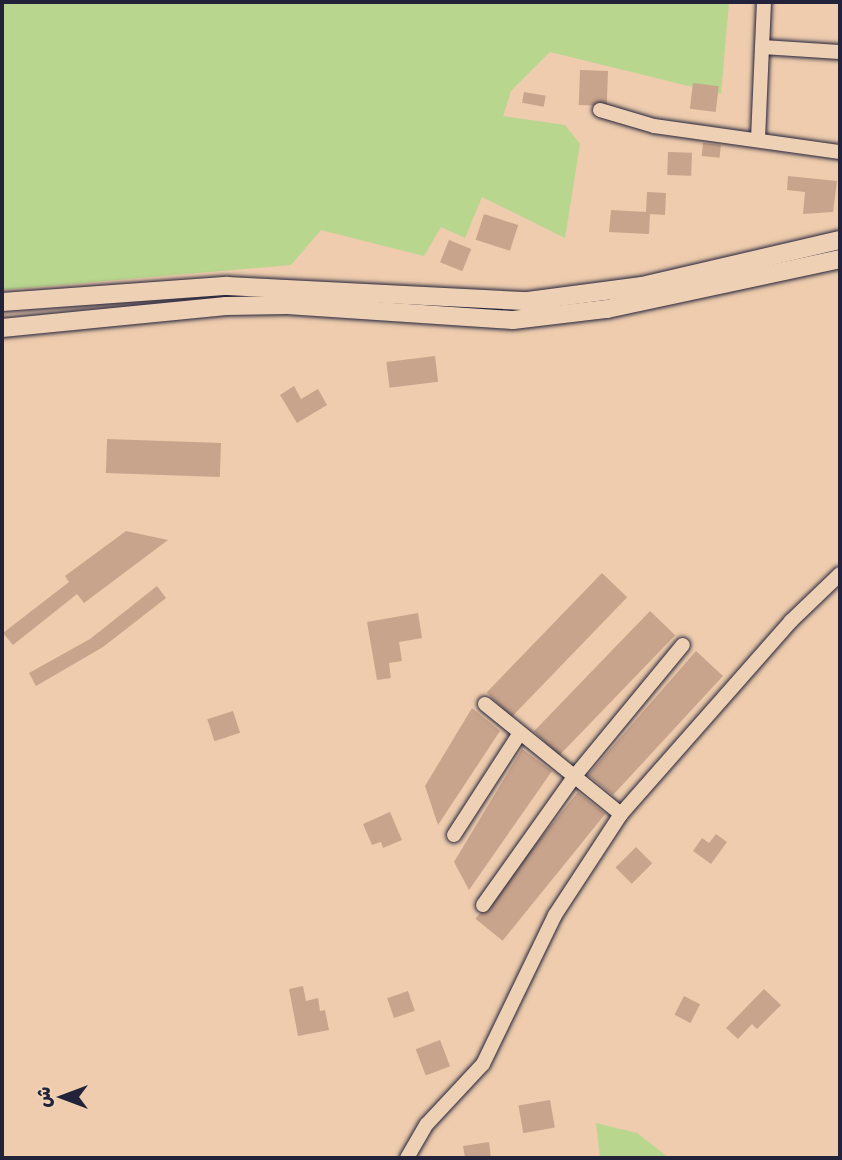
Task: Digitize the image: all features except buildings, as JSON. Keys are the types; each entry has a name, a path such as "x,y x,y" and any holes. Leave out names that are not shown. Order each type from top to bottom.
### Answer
{"main road":[{"path":"2,302 227,286 528,302 642,286 840,240"},
{"path":"2,328 226,306 287,305 513,320 607,309 840,259"}],"street":[{"path":"758,139 764,2"},
{"path":"762,47 840,52"},
{"path":"600,110 654,126 840,152"},
{"path":"407,1158 427,1124 483,1064 555,915 621,814 783,630 840,574"},
{"path":"483,905 574,777 683,645"},
{"path":"485,704 621,814"},
{"path":"454,835 520,733"}],"green space":[{"path":"2,2 729,2 721,94 550,52 511,91 503,116 565,125 580,144 565,238 482,197 465,238 441,227 424,256 321,230 291,265 2,290"},
{"path":"596,1123 637,1133 669,1158 600,1158"}]}
